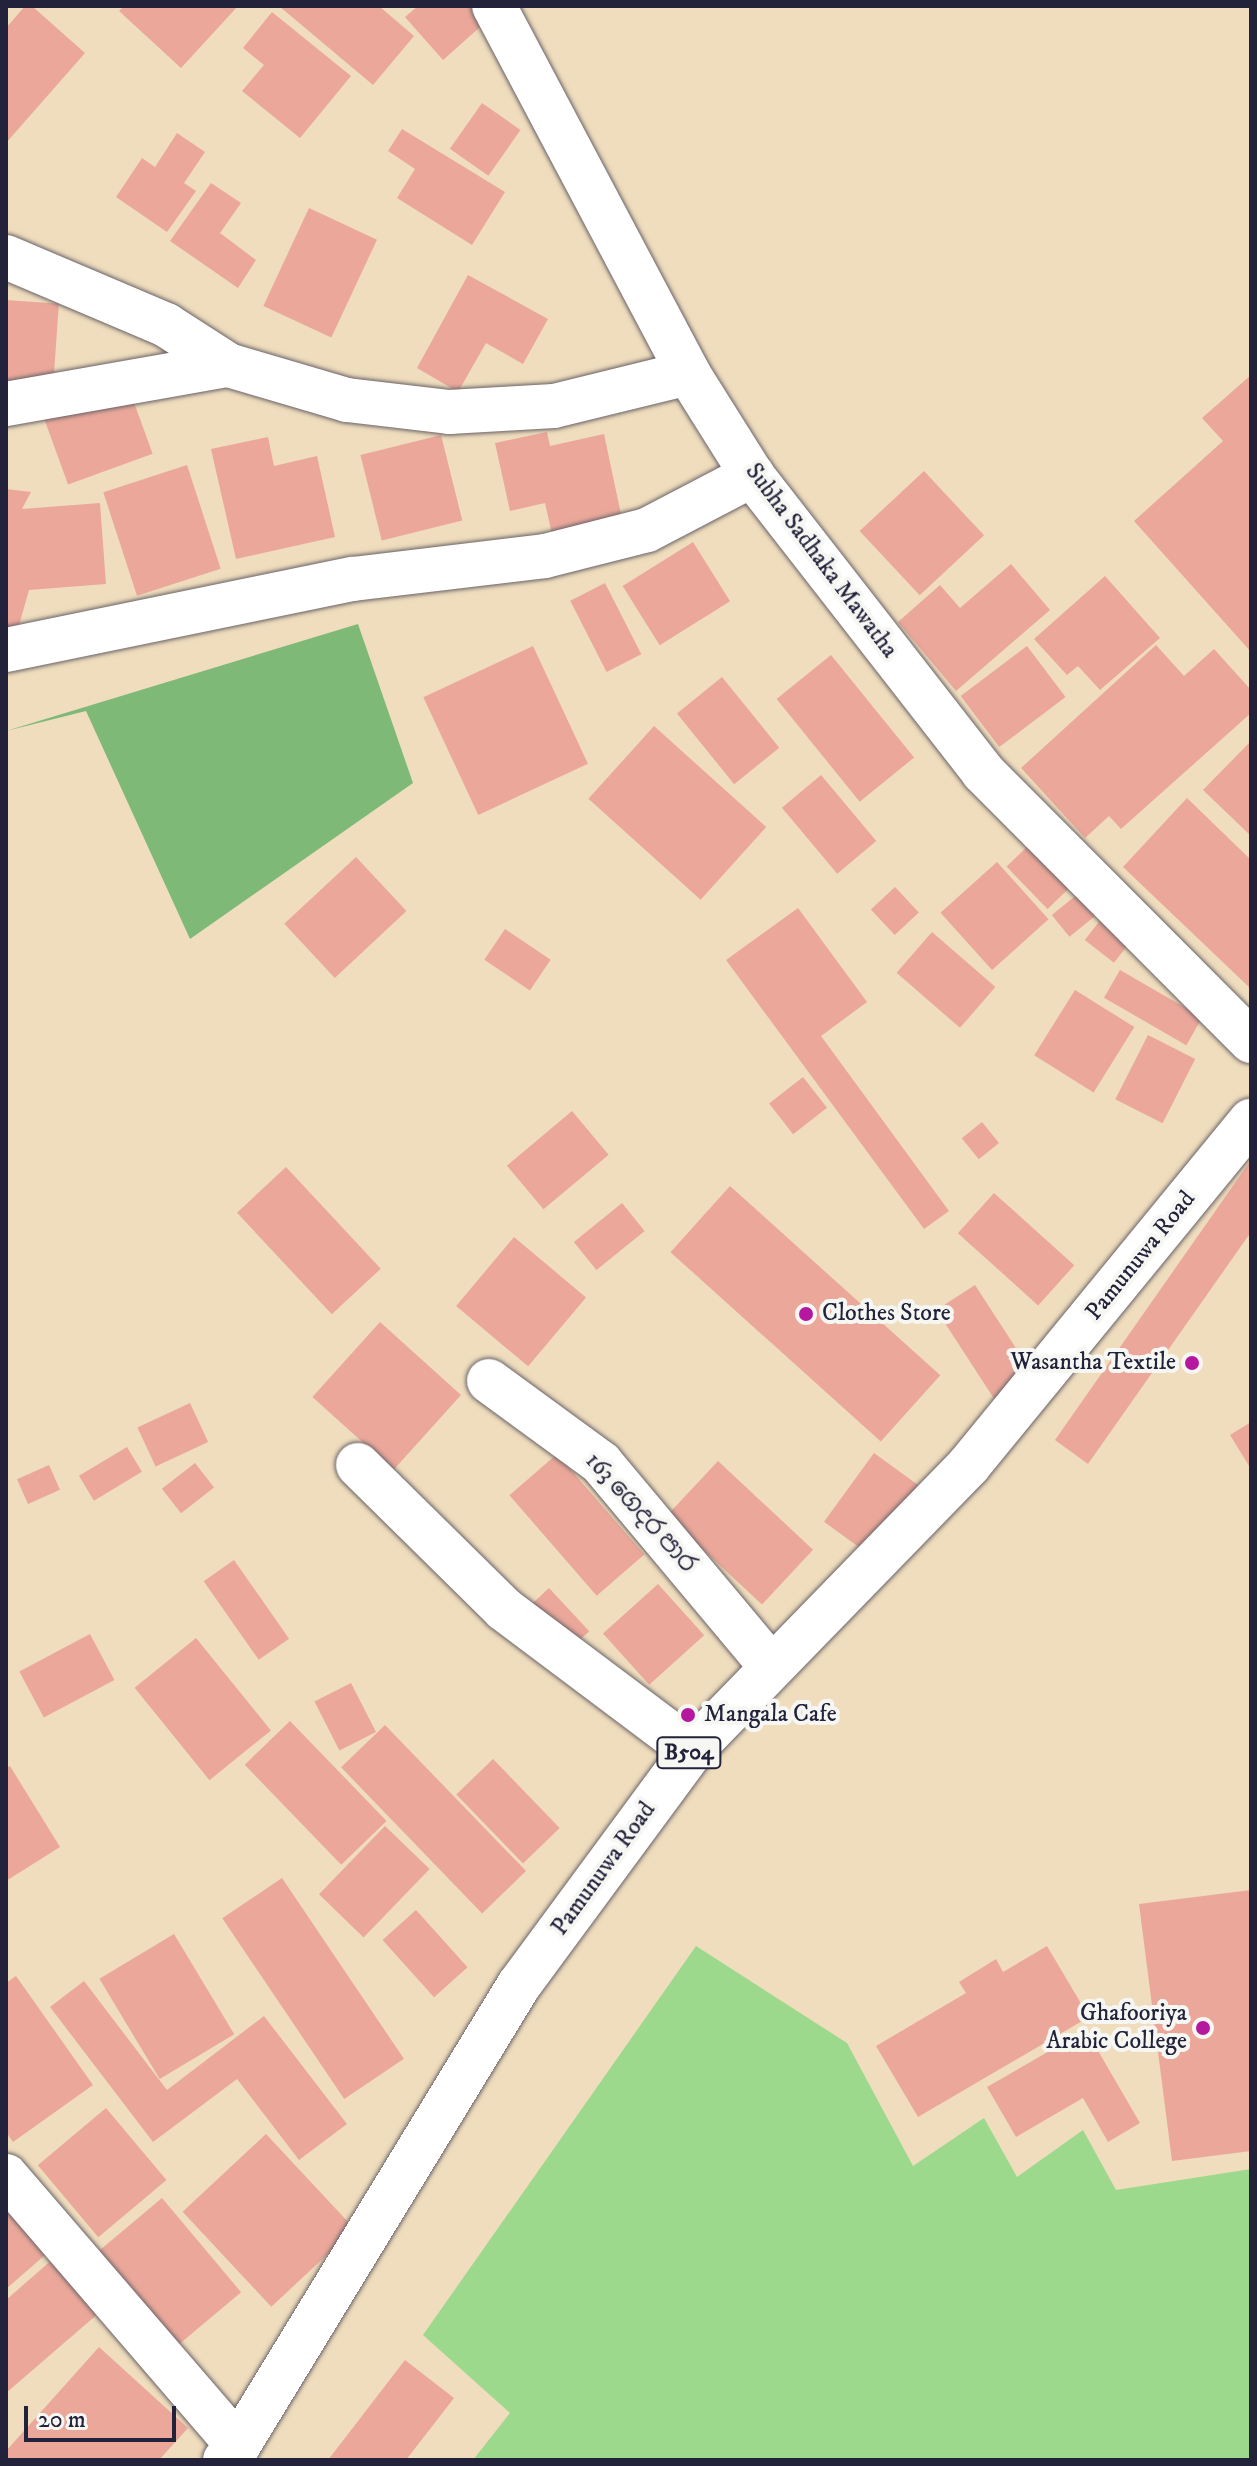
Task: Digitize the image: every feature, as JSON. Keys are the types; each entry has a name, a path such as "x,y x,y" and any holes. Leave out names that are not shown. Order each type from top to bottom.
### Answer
{"street":[{"name":"Subha Sadhaka Mawatha","path":"494,6 688,373 752,475 983,772 1251,1041"},
{"path":"6,257 166,325 228,365 347,400 449,412 554,406 688,373"},
{"path":"6,404 228,365"},
{"path":"6,650 353,579 545,556 647,530 752,475"},
{"name":"Pamunuwa Road","path":"231,2453 519,1985 692,1750 969,1465 1251,1121"},
{"name":"163 ගෙදර පාර","path":"489,1381 601,1463 771,1666"},
{"path":"358,1465 504,1609 692,1750"},
{"path":"6,2176 231,2453"}],"green space":[{"path":"358,624 413,783 190,939 86,711 6,731"},
{"path":"696,1946 847,2043 913,2166 984,2118 1017,2177 1083,2130 1116,2190 1251,2169 1251,2460 473,2460 510,2413 423,2335"}],"building":[{"path":"25,6 32,6 85,53 6,143 6,28"},
{"path":"124,6 238,6 181,68 119,11"},
{"path":"279,6 379,6 414,36 373,85"},
{"path":"418,6 476,6 488,20 443,60 405,17"},
{"path":"272,12 351,76 300,138 242,91 264,65 243,48"},
{"path":"482,103 521,130 488,176 450,149"},
{"path":"402,129 505,192 472,245 397,198 415,169 388,151"},
{"path":"177,133 205,152 184,183 196,191 167,232 116,197 142,158 155,167"},
{"path":"211,183 241,203 220,233 256,260 238,288 170,241"},
{"path":"309,208 377,240 331,338 263,306"},
{"path":"468,275 548,319 523,364 486,343 458,392 417,368"},
{"path":"6,300 59,304 53,384 6,380"},
{"path":"1251,375 1251,652 1134,521 1223,441 1202,418"},
{"path":"128,386 153,454 68,484 43,417"},
{"path":"547,432 550,446 604,434 622,519 552,534 545,503 510,511 495,443"},
{"path":"441,435 462,520 382,540 360,455"},
{"path":"268,437 274,466 317,456 335,537 236,559 211,449"},
{"path":"187,465 221,569 137,596 103,492"},
{"path":"924,471 984,535 920,595 860,531"},
{"path":"6,489 31,492 22,509 100,503 106,584 29,590 18,629 6,627"},
{"path":"693,542 730,601 660,645 623,586"},
{"path":"1011,564 1050,610 956,691 898,622 940,585 960,608"},
{"path":"1105,576 1160,638 1100,690 1078,666 1067,675 1034,639"},
{"path":"605,583 641,654 607,672 570,601"},
{"path":"1156,645 1184,676 1214,649 1251,690 1251,713 1121,829 1109,816 1085,838 1021,768"},
{"path":"533,646 588,764 478,815 423,697"},
{"path":"1027,646 1066,697 999,747 961,696"},
{"path":"831,655 914,758 860,802 777,699"},
{"path":"722,677 779,748 734,784 677,714"},
{"path":"654,726 766,827 701,900 588,799"},
{"path":"1251,741 1251,836 1203,790"},
{"path":"821,775 876,841 837,874 782,808"},
{"path":"1187,798 1251,860 1251,989 1123,867"},
{"path":"1031,843 1072,885 1048,909 1007,867"},
{"path":"356,857 406,911 335,978 284,924"},
{"path":"997,862 1049,919 992,970 941,913"},
{"path":"895,887 919,913 895,935 871,910"},
{"path":"1079,893 1097,915 1069,937 1052,915"},
{"path":"798,908 867,1002 821,1036 949,1211 924,1229 726,960"},
{"path":"1102,918 1131,941 1114,963 1085,940"},
{"path":"505,929 551,960 530,990 484,960"},
{"path":"932,932 995,987 960,1028 897,973"},
{"path":"1120,970 1202,1018 1186,1045 1104,998"},
{"path":"1075,990 1134,1027 1094,1092 1034,1055"},
{"path":"1148,1035 1195,1059 1163,1123 1115,1099"},
{"path":"803,1077 827,1108 793,1134 769,1103"},
{"path":"572,1111 609,1155 544,1209 507,1166"},
{"path":"982,1122 999,1143 979,1159 962,1138"},
{"path":"1251,1160 1251,1232 1088,1464 1055,1440"},
{"path":"286,1167 381,1269 332,1314 237,1213"},
{"name":"Clothes Store","path":"730,1186 940,1375 881,1442 670,1252"},
{"path":"994,1193 1074,1265 1038,1305 958,1233"},
{"path":"622,1203 645,1231 596,1270 574,1242"},
{"path":"514,1237 586,1297 528,1366 456,1306"},
{"path":"975,1285 1032,1373 994,1398 936,1310"},
{"path":"380,1322 461,1395 393,1470 312,1397"},
{"path":"190,1403 208,1442 156,1466 137,1428"},
{"path":"1251,1422 1251,1469 1230,1435"},
{"path":"127,1447 142,1472 94,1501 79,1476"},
{"path":"874,1453 920,1487 870,1555 824,1522"},
{"path":"557,1454 644,1554 597,1596 509,1495"},
{"path":"718,1461 813,1550 762,1605 667,1516"},
{"path":"195,1463 214,1487 181,1513 162,1489"},
{"path":"49,1465 60,1490 28,1504 17,1479"},
{"path":"234,1560 289,1639 259,1660 204,1581"},
{"path":"658,1584 704,1635 649,1685 603,1634"},
{"path":"549,1588 589,1631 573,1646 533,1603"},
{"path":"90,1634 114,1680 44,1717 19,1672"},
{"path":"196,1638 271,1730 209,1780 135,1688"},
{"path":"351,1683 376,1732 339,1751 314,1702"},
{"path":"290,1721 387,1821 341,1865 245,1765"},
{"path":"385,1725 526,1871 482,1913 341,1767"},
{"path":"493,1759 560,1828 523,1863 456,1794"},
{"path":"10,1766 60,1847 6,1881 6,1768"},
{"path":"385,1826 430,1869 364,1937 319,1894"},
{"path":"282,1878 404,2059 344,2099 222,1918"},
{"name":"Ghafooriya Arabic College","path":"1251,1890 1251,2151 1172,2161 1139,1904"},
{"path":"416,1910 468,1967 434,1997 383,1940"},
{"path":"174,1934 234,2034 160,2079 99,1979"},
{"path":"1047,1946 1089,2017 918,2117 876,2046 966,1993 959,1982 996,1959 1003,1972"},
{"path":"16,1976 93,2085 13,2142 6,2132 6,1983"},
{"path":"84,1981 167,2090 264,2016 347,2124 299,2160 237,2079 153,2142 50,2007"},
{"path":"1086,2030 1140,2123 1108,2142 1083,2098 1016,2137 987,2087"},
{"path":"106,2108 166,2180 98,2237 38,2165"},
{"path":"266,2134 355,2229 271,2307 183,2212"},
{"path":"6,2196 52,2249 6,2289"},
{"path":"162,2198 241,2292 177,2346 98,2252"},
{"path":"54,2258 100,2312 6,2393 6,2300"},
{"path":"99,2347 188,2428 159,2460 6,2460 6,2451"},
{"path":"405,2360 454,2398 406,2460 328,2460"}],"place":[{"name":"Clothes Store","path":"806,1314"},
{"name":"Wasantha Textile","path":"1192,1363"},
{"name":"Mangala Cafe","path":"688,1715"},
{"name":"Ghafooriya Arabic College","path":"1203,2028"}]}
